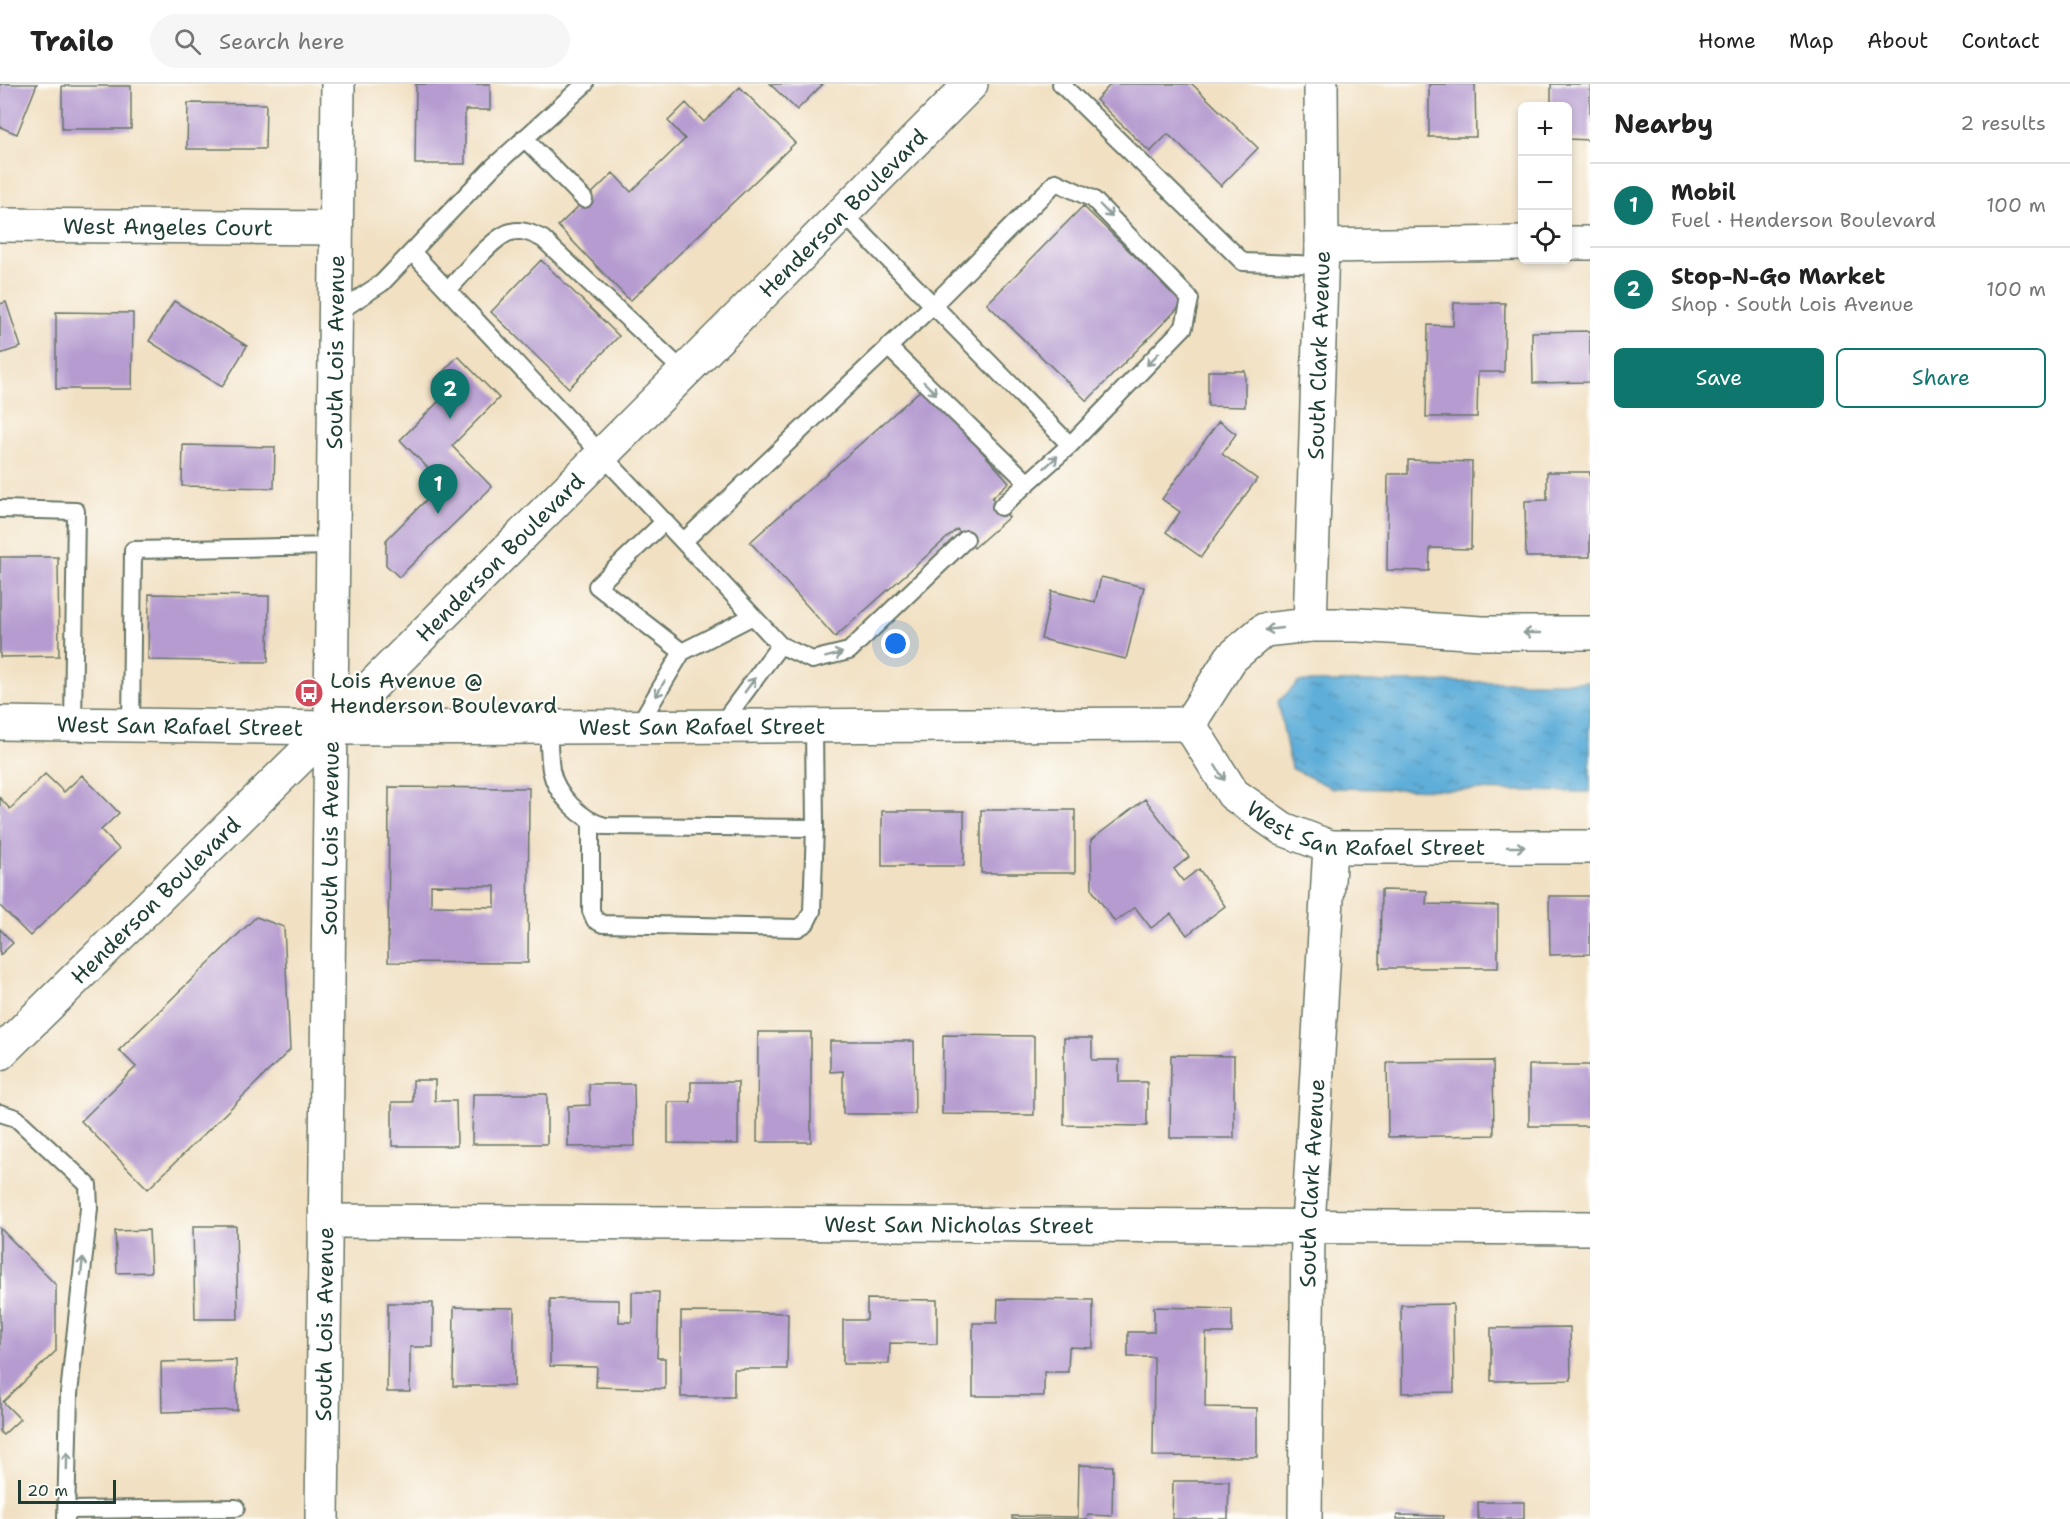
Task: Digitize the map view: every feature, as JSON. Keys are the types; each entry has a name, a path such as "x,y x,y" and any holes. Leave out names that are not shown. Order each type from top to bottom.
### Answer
{"street":[{"name":"South Lois Avenue","path":"322,1519 338,84"},
{"name":"Henderson Boulevard","path":"0,1053 330,728 971,84"},
{"name":"South Clark Avenue","path":"1311,625 1322,255 1321,84"},
{"name":"West Angeles Court","path":"0,225 336,228"},
{"path":"1322,255 1518,243"},
{"path":"1572,243 1590,243"},
{"path":"1189,724 1231,658 1264,630 1311,625 1359,625 1482,633 1590,633"},
{"name":"West San Rafael Street","path":"0,723 330,728 1189,724 1233,794 1283,829 1330,847 1590,847"},
{"name":"South Clark Avenue","path":"1305,1519 1308,1226 1330,847"},
{"name":"West San Nicholas Street","path":"327,1221 1590,1228"}],"lane":[{"path":"335,314 382,283 493,167 585,84"},
{"path":"1061,84 1243,262 1322,255"},
{"path":"524,138 584,199"},
{"path":"684,542 932,306 1056,182 1093,199 1190,299 1184,327 1070,445 1001,507"},
{"path":"843,213 1070,445"},
{"path":"448,290 503,235 521,231 531,233 543,239 684,372"},
{"path":"412,252 780,645 812,660 849,651 966,539"},
{"path":"888,347 1028,483"},
{"path":"0,509 76,511 73,724"},
{"path":"665,521 597,586 682,652"},
{"path":"131,725 133,550 332,546"},
{"path":"638,726 682,652 753,616"},
{"path":"720,726 780,645"},
{"path":"591,823 591,912 595,920 603,924 614,925 798,928 806,923 812,912 815,828 814,725"},
{"path":"549,726 551,771 575,810 591,823 605,826 815,828"},
{"path":"0,1113 16,1118 88,1185 89,1208 69,1394 67,1515 236,1508"}],"water":[{"path":"1299,682 1590,682 1590,792 1332,788 1291,768 1278,702"}],"building":[{"path":"0,84 37,84 17,134 0,127"},
{"path":"416,84 490,84 490,110 465,110 465,164 415,164"},
{"path":"770,84 823,84 797,110"},
{"path":"1111,84 1192,84 1258,148 1221,186 1168,134 1150,152 1096,100"},
{"path":"1429,84 1475,84 1476,137 1429,137"},
{"path":"1551,84 1590,84 1590,140 1572,139 1572,102 1551,102"},
{"path":"62,86 131,86 131,129 62,129"},
{"path":"740,87 795,143 630,301 558,226 613,173 631,192 685,139 668,121 686,103 704,122"},
{"path":"188,103 266,104 265,149 187,149"},
{"path":"1083,206 1183,303 1087,401 987,304"},
{"path":"541,260 619,336 569,388 491,312"},
{"path":"174,301 247,346 222,387 149,341"},
{"path":"6,302 21,347 0,354 0,304"},
{"path":"1454,303 1505,303 1504,372 1478,372 1477,417 1426,417 1428,325 1453,326"},
{"path":"56,312 133,313 132,389 56,389"},
{"path":"1590,331 1590,382 1533,383 1532,332"},
{"path":"458,356 499,398 452,446 492,487 399,577 386,565 386,540 438,488 424,474 429,469 400,440 447,393 434,381"},
{"path":"1208,371 1245,371 1245,407 1208,406"},
{"path":"924,387 1009,482 992,498 1009,517 974,548 957,529 835,637 750,542"},
{"path":"1219,421 1236,434 1222,454 1257,479 1201,557 1166,532 1180,512 1162,499"},
{"path":"183,445 275,447 274,488 182,486"},
{"path":"1408,460 1472,462 1471,549 1430,548 1429,571 1387,570 1388,474 1408,474"},
{"path":"1547,472 1590,472 1590,557 1526,557 1525,501 1547,500"},
{"path":"0,557 58,557 59,656 0,657"},
{"path":"1101,577 1144,587 1126,659 1041,639 1052,591 1095,602"},
{"path":"149,594 269,596 268,662 148,660"},
{"path":"45,774 64,792 82,775 119,813 101,830 119,849 30,936 0,906 0,798 10,809"},
{"path":"389,787 529,788 528,963 388,962","holes":["431,885 495,886 495,907 431,906"]},
{"path":"1145,799 1189,857 1174,869 1183,881 1199,869 1225,906 1187,935 1171,914 1151,928 1135,907 1115,922 1092,890 1091,840"},
{"path":"981,810 1075,810 1075,873 981,873"},
{"path":"882,811 964,811 964,866 882,866"},
{"path":"1381,890 1427,891 1426,904 1498,906 1498,968 1380,968"},
{"path":"1549,896 1590,896 1590,954 1550,955"},
{"path":"256,917 284,927 290,1050 148,1189 81,1121 136,1067 119,1050"},
{"path":"0,929 13,943 0,955"},
{"path":"758,1032 811,1032 811,1142 757,1142"},
{"path":"943,1035 1034,1036 1034,1115 942,1114"},
{"path":"1064,1038 1092,1038 1092,1060 1119,1060 1119,1082 1147,1082 1147,1126 1064,1125"},
{"path":"830,1041 914,1041 915,1114 843,1114 843,1071 830,1072"},
{"path":"1171,1055 1234,1056 1234,1138 1170,1138"},
{"path":"1493,1061 1494,1135 1388,1137 1387,1062"},
{"path":"1529,1065 1590,1065 1590,1126 1529,1126"},
{"path":"413,1080 435,1080 435,1101 456,1101 457,1146 392,1146 392,1102 413,1102"},
{"path":"691,1082 738,1082 738,1144 668,1143 668,1102 691,1102"},
{"path":"589,1084 634,1084 635,1146 568,1147 568,1106 590,1105"},
{"path":"473,1094 547,1094 547,1144 472,1144"},
{"path":"193,1226 236,1226 238,1319 195,1319"},
{"path":"0,1228 56,1285 56,1351 3,1402 20,1419 3,1435 0,1432"},
{"path":"149,1230 151,1272 117,1273 115,1231"},
{"path":"632,1292 659,1292 657,1358 665,1358 665,1389 596,1387 597,1367 550,1366 550,1299 619,1300 619,1322 632,1322"},
{"path":"867,1299 937,1300 937,1344 890,1343 889,1364 843,1364 843,1320 867,1320"},
{"path":"998,1299 1093,1300 1093,1348 1069,1347 1068,1372 1044,1372 1044,1396 973,1396 973,1323 997,1323"},
{"path":"388,1303 433,1303 433,1347 410,1347 410,1392 387,1392"},
{"path":"1453,1304 1454,1392 1402,1393 1401,1305"},
{"path":"454,1307 514,1308 514,1386 453,1386"},
{"path":"1154,1307 1232,1309 1232,1333 1206,1333 1205,1407 1257,1408 1257,1457 1153,1456 1154,1357 1128,1357 1128,1332 1154,1332"},
{"path":"681,1312 788,1313 787,1369 734,1369 734,1397 681,1397"},
{"path":"1570,1327 1571,1380 1491,1381 1491,1328"},
{"path":"236,1360 237,1410 162,1412 161,1362"},
{"path":"1079,1465 1113,1466 1112,1516 1088,1515 1087,1519 1012,1519 1012,1516 1078,1517"},
{"path":"1173,1481 1229,1481 1228,1519 1172,1519"},
{"path":"1478,1502 1524,1502 1524,1519 1478,1519"},
{"path":"1397,1515 1443,1516 1443,1519 1397,1519"}],"place":[{"name":"Stop-N-Go Market","path":"450,419"},
{"name":"Mobil","path":"438,514"},
{"name":"Lois Avenue @ Henderson Boulevard","path":"309,693"}]}
